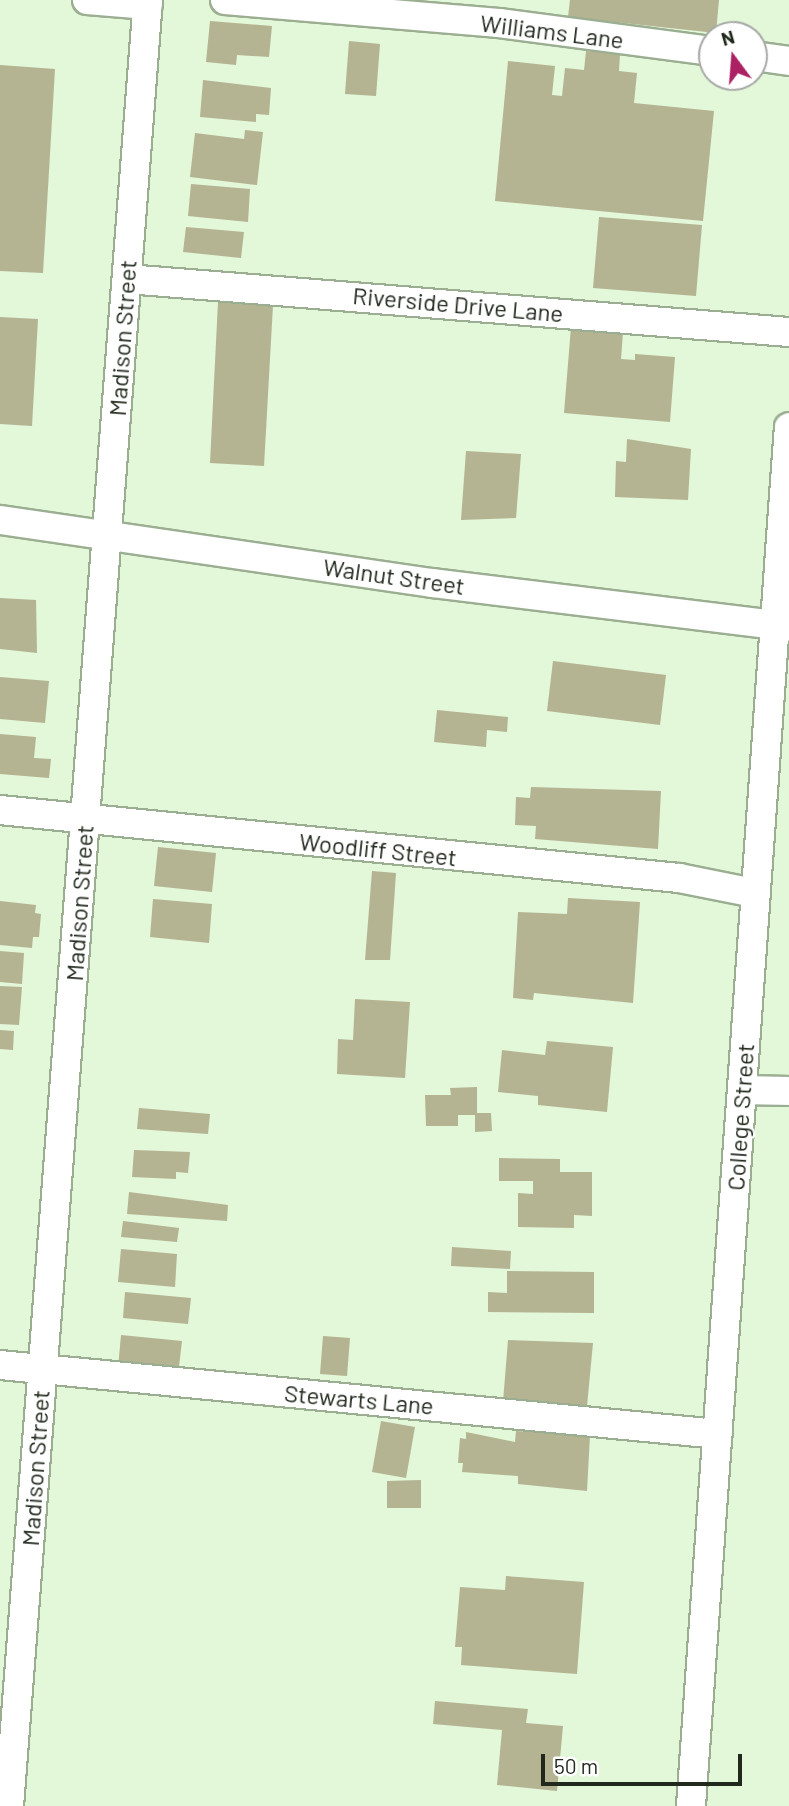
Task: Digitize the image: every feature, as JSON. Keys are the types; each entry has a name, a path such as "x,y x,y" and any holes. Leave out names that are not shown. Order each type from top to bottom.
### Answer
{"street":[{"path":"87,0 148,3"},
{"name":"Williams Lane","path":"225,0 500,12 698,48"},
{"name":"Madison Street","path":"9,1806 148,3"},
{"path":"768,59 789,61"},
{"name":"Riverside Drive Lane","path":"127,279 789,332"},
{"name":"College Street","path":"691,1806 743,1090 754,893 783,626 789,427"},
{"name":"Walnut Street","path":"0,520 433,583 783,626"},
{"name":"Woodliff Street","path":"0,810 680,878 754,893"},
{"path":"743,1090 789,1091"},
{"name":"Stewarts Lane","path":"0,1365 718,1434"}],"building":[{"path":"570,0 719,0 717,21 698,21 698,31 568,17"},
{"path":"210,21 272,26 269,57 237,55 236,65 206,62"},
{"path":"349,41 380,44 376,96 345,94"},
{"path":"586,51 620,54 619,71 637,73 634,103 714,111 703,221 495,201 508,61 555,66 552,95 562,96 565,68 584,70"},
{"path":"0,65 55,69 43,273 0,271"},
{"path":"203,80 271,88 269,115 256,114 256,122 200,117"},
{"path":"245,130 263,132 257,185 190,177 195,133 244,139"},
{"path":"191,184 250,189 248,222 188,216"},
{"path":"599,217 702,225 696,296 593,288"},
{"path":"186,227 244,232 241,258 183,252"},
{"path":"218,302 273,305 264,466 210,463"},
{"path":"0,317 38,319 32,426 0,424"},
{"path":"571,327 623,332 621,359 635,360 635,354 675,357 670,422 564,413"},
{"path":"627,439 691,449 688,500 615,497 616,461 626,462"},
{"path":"466,451 521,454 516,518 461,520"},
{"path":"0,598 36,600 37,653 0,649"},
{"path":"553,661 666,675 660,725 547,711"},
{"path":"0,677 49,681 45,723 0,719"},
{"path":"437,710 508,717 507,732 487,730 486,747 434,742"},
{"path":"0,734 36,737 34,758 51,759 49,778 0,774"},
{"path":"531,787 661,791 658,849 535,839 536,826 515,825 516,797 530,798"},
{"path":"158,847 216,853 212,892 154,886"},
{"path":"372,871 396,873 390,960 365,960"},
{"path":"568,898 640,902 633,1003 534,993 533,1000 513,998 518,912 567,914"},
{"path":"153,899 212,904 209,943 150,937"},
{"path":"0,901 36,905 35,913 41,914 39,937 33,937 32,948 0,945"},
{"path":"0,951 24,953 22,984 0,982"},
{"path":"0,986 22,987 19,1025 0,1024"},
{"path":"355,999 410,1002 405,1078 337,1074 338,1039 353,1040"},
{"path":"0,1030 14,1031 13,1050 0,1049"},
{"path":"547,1041 613,1047 607,1112 538,1105 538,1096 498,1092 502,1050 545,1055"},
{"path":"477,1087 477,1113 491,1113 492,1131 475,1132 475,1115 458,1115 458,1126 426,1126 425,1095 451,1095 450,1088"},
{"path":"139,1108 210,1114 208,1134 137,1129"},
{"path":"134,1150 190,1152 188,1173 176,1172 176,1179 132,1177"},
{"path":"499,1158 560,1159 560,1172 592,1172 592,1216 574,1215 574,1228 518,1227 518,1193 533,1194 533,1181 499,1181"},
{"path":"129,1192 228,1205 227,1221 127,1214"},
{"path":"123,1221 179,1228 177,1242 121,1237"},
{"path":"452,1247 511,1251 510,1269 451,1266"},
{"path":"121,1249 177,1254 175,1287 118,1282"},
{"path":"507,1271 594,1272 594,1313 488,1312 488,1292 507,1293"},
{"path":"125,1292 191,1298 188,1324 123,1318"},
{"path":"121,1335 182,1341 178,1375 118,1368"},
{"path":"323,1336 350,1338 347,1376 320,1374"},
{"path":"508,1340 593,1343 587,1406 503,1402"},
{"path":"381,1421 415,1427 406,1478 372,1472"},
{"path":"516,1431 590,1435 587,1491 518,1484 518,1476 462,1472 463,1463 458,1463 460,1438 466,1439 466,1432 515,1442"},
{"path":"421,1480 421,1508 387,1508 387,1481"},
{"path":"506,1576 584,1582 577,1674 461,1665 462,1647 455,1647 460,1587 505,1590"},
{"path":"435,1701 528,1709 526,1723 563,1726 557,1791 497,1785 502,1730 433,1724"}]}
